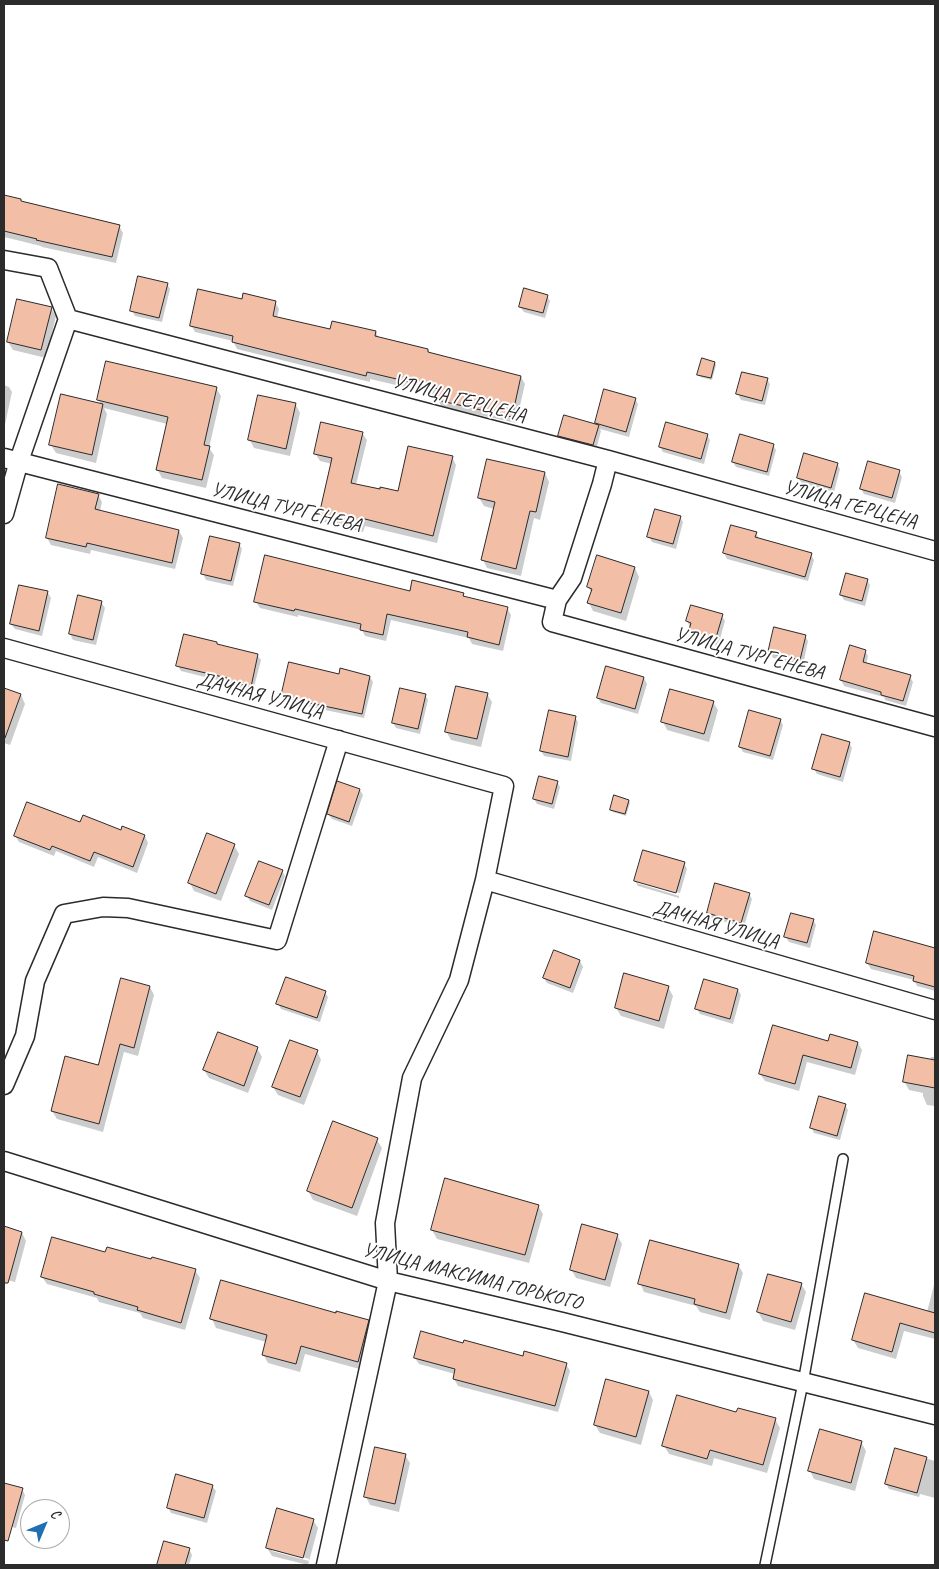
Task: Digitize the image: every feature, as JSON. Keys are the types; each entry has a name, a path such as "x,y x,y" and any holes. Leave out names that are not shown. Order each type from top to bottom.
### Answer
{"street":[{"path":"4,260 48,268 68,319 12,460 4,514"},
{"name":"УЛИЦА ГЕРЦЕНА","path":"68,319 608,460 935,551"},
{"name":"УЛИЦА ТУРГЕНЕВА","path":"12,460 557,600 552,622 935,727"},
{"path":"557,600 572,578 608,460"},
{"name":"ДАЧНАЯ УЛИЦА","path":"4,648 504,786 485,880 935,1010"},
{"path":"4,1085 24,1036 35,981 64,914 103,907 128,908 277,940 340,740"},
{"path":"326,1565 388,1281 385,1223 412,1078 459,980 485,880"},
{"name":"УЛИЦА МАКСИМА ГОРЬКОГО","path":"4,1160 388,1281 562,1322 935,1415"}],"lane":[{"path":"765,1565 802,1383 843,1159"}],"building":[{"path":"4,195 21,199 21,201 120,225 112,257 4,231"},
{"path":"138,276 168,283 159,318 130,311"},
{"path":"524,288 548,295 543,313 519,307"},
{"path":"198,289 242,299 243,293 276,301 273,316 330,329 332,321 376,331 375,336 521,376 512,417 437,400 439,389 367,372 366,376 232,342 233,336 190,326"},
{"path":"17,299 52,307 41,350 7,342"},
{"path":"702,358 715,362 711,378 697,375"},
{"path":"106,361 217,387 204,445 210,446 202,480 156,470 168,417 97,400"},
{"path":"742,372 768,378 762,401 736,394"},
{"path":"604,389 636,398 626,432 595,423"},
{"path":"61,394 103,404 92,455 49,445"},
{"path":"258,395 296,403 286,449 248,440"},
{"path":"564,415 599,425 593,445 558,436"},
{"path":"321,422 363,432 351,483 398,491 408,446 453,456 433,536 361,518 359,525 319,515 332,458 314,454"},
{"path":"666,422 708,434 701,459 659,447"},
{"path":"740,434 774,444 767,472 732,462"},
{"path":"804,453 838,463 831,488 797,478"},
{"path":"487,459 545,472 536,512 530,511 516,569 481,560 495,502 478,498"},
{"path":"868,461 900,470 892,498 860,489"},
{"path":"58,484 99,494 95,509 179,530 172,563 87,543 86,547 46,538"},
{"path":"655,509 681,516 673,544 647,537"},
{"path":"731,525 757,532 755,537 812,553 805,577 723,553"},
{"path":"210,536 240,543 231,581 201,574"},
{"path":"265,555 410,591 412,580 464,593 463,596 508,607 499,645 467,637 468,632 387,614 383,635 360,630 361,624 254,602"},
{"path":"597,555 635,567 621,613 587,603 592,589 587,587"},
{"path":"846,573 868,579 862,601 840,595"},
{"path":"19,585 48,591 39,631 10,624"},
{"path":"78,595 102,601 93,640 69,634"},
{"path":"691,605 723,614 715,641 688,633 691,623 686,621"},
{"path":"774,627 806,635 800,660 768,653"},
{"path":"184,634 258,654 251,687 227,681 227,678 176,666"},
{"path":"850,645 866,650 863,662 911,675 903,701 881,695 881,692 840,680"},
{"path":"289,662 339,674 340,668 370,676 362,714 281,697"},
{"path":"606,666 644,677 635,709 597,698"},
{"path":"456,686 488,693 477,739 445,732"},
{"path":"4,688 21,694 5,738 4,738"},
{"path":"400,688 426,694 418,729 392,723"},
{"path":"670,689 714,701 704,734 661,722"},
{"path":"549,710 576,716 568,757 540,751"},
{"path":"749,710 781,719 770,756 739,747"},
{"path":"822,734 850,742 840,777 812,769"},
{"path":"539,776 558,781 552,804 533,799"},
{"path":"337,781 360,789 349,822 327,814"},
{"path":"614,795 629,800 625,814 610,810"},
{"path":"27,802 80,822 83,815 121,830 122,826 145,835 133,867 94,852 90,861 52,846 50,850 14,836"},
{"path":"207,833 235,844 216,894 188,883"},
{"path":"643,850 685,862 676,893 634,881"},
{"path":"259,861 283,870 269,905 245,896"},
{"path":"715,883 750,893 741,923 707,913"},
{"path":"791,913 814,919 807,943 784,937"},
{"path":"874,931 935,948 935,987 913,981 914,976 866,963"},
{"path":"554,950 580,960 570,988 543,978"},
{"path":"624,973 669,986 659,1021 615,1008"},
{"path":"286,977 326,991 317,1018 276,1004"},
{"path":"121,978 150,986 134,1048 120,1044 99,1124 51,1111 65,1056 98,1065"},
{"path":"704,979 738,989 730,1019 695,1009"},
{"path":"773,1025 828,1041 830,1034 858,1042 851,1068 803,1055 795,1084 759,1074"},
{"path":"218,1032 258,1047 244,1086 203,1070"},
{"path":"290,1040 318,1050 300,1097 272,1087"},
{"path":"908,1055 935,1060 935,1088 903,1082"},
{"path":"819,1096 846,1104 837,1136 810,1128"},
{"path":"333,1121 378,1138 352,1208 307,1191"},
{"path":"445,1178 539,1205 525,1255 431,1230"},
{"path":"582,1224 618,1234 605,1280 570,1270"},
{"path":"4,1226 22,1232 8,1283 4,1283"},
{"path":"52,1237 105,1252 107,1247 196,1269 181,1323 137,1310 138,1307 94,1294 94,1292 41,1277"},
{"path":"650,1240 739,1264 726,1313 694,1304 695,1299 638,1284"},
{"path":"768,1274 802,1283 791,1322 757,1312"},
{"path":"221,1280 336,1313 336,1311 369,1320 358,1362 301,1346 296,1364 262,1355 267,1335 210,1319"},
{"path":"865,1293 935,1313 935,1333 900,1323 892,1352 852,1340"},
{"path":"421,1331 463,1343 464,1340 523,1356 524,1351 567,1363 555,1406 453,1379 455,1369 414,1358"},
{"path":"606,1379 649,1391 636,1437 594,1425"},
{"path":"677,1395 736,1412 738,1408 776,1418 763,1465 710,1450 707,1459 662,1446"},
{"path":"820,1429 862,1441 851,1483 808,1471"},
{"path":"375,1447 406,1454 395,1504 364,1497"},
{"path":"895,1448 927,1457 917,1493 885,1484"},
{"path":"176,1474 213,1485 204,1518 167,1508"},
{"path":"4,1483 23,1488 8,1541 4,1540"},
{"path":"277,1508 314,1519 303,1558 266,1548"},
{"path":"164,1541 190,1548 185,1565 157,1565"}]}
